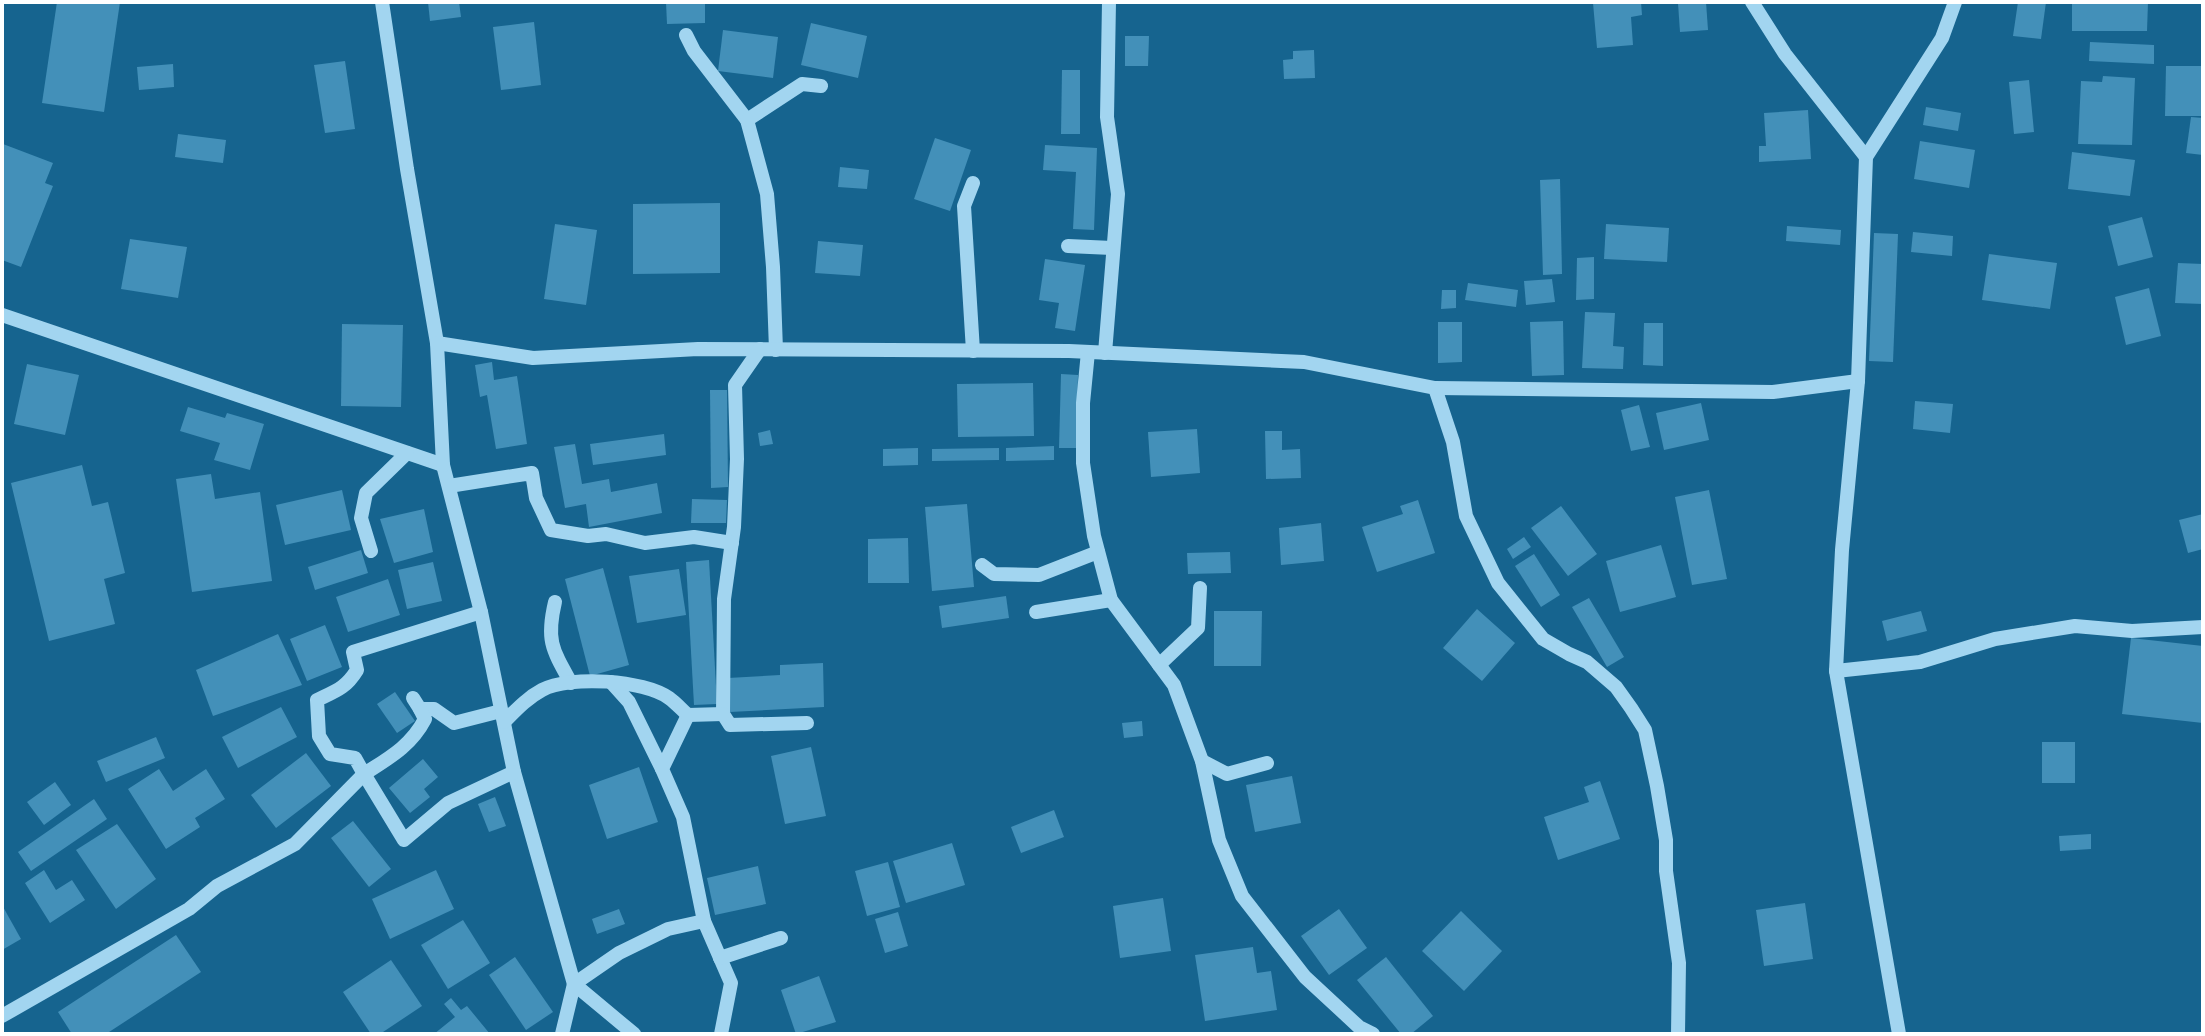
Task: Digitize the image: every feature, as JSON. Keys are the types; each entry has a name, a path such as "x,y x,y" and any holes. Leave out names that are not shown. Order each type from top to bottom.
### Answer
{"street":[{"path":"382,2 437,343 443,465 481,612 514,772 574,984 562,1034"},
{"path":"1105,353 1118,194 1107,117 1109,2"},
{"path":"1752,2 1785,54 1866,157"},
{"path":"1899,1034 1836,671 1842,550 1858,381 1866,157 1942,38 1955,2"},
{"path":"686,35 694,51 747,120 767,194 776,350"},
{"path":"747,120 802,84 821,86"},
{"path":"973,183 964,206 964,236 973,351"},
{"path":"1068,246 1112,248"},
{"path":"2,315 443,465"},
{"path":"437,343 533,358 698,349 1088,352 1304,362 1435,388 1773,392 1858,381"},
{"path":"760,349 735,385 737,459 732,543 724,599 723,714 730,725 807,723"},
{"path":"1088,352 1083,403 1083,463 1098,552 1111,600 1174,685 1202,761 1219,840 1242,896 1305,977 1359,1027 1373,1034"},
{"path":"1435,388 1453,442 1466,516 1498,583 1543,639 1587,662 1616,687 1645,730 1666,840 1666,871 1679,963 1678,1034"},
{"path":"371,551 361,518 366,493 407,453"},
{"path":"449,486 532,473 536,498 551,530 588,536 606,534 645,543 694,537 732,543"},
{"path":"982,565 994,574 1039,575 1098,552"},
{"path":"1159,665 1198,628 1200,588"},
{"path":"1036,612 1111,600"},
{"path":"555,602 550,625 553,651 571,683"},
{"path":"481,612 353,652 357,670 349,682 317,700 319,736 330,754 355,758 404,840 448,803 514,772"},
{"path":"1836,671 1920,662 1995,639 2075,626 2132,631 2203,627"},
{"path":"2,1016 189,909 217,886 295,844 364,774 400,751 418,733 425,719 417,703 434,709 454,723 503,716 544,688 571,683 611,682 632,684 668,697 688,715 723,714"},
{"path":"611,682 629,702 683,817 704,921 731,983 721,1034"},
{"path":"662,769 688,715"},
{"path":"1202,761 1227,774 1267,763"},
{"path":"574,984 619,953 668,929 704,921"},
{"path":"720,958 781,938"},
{"path":"574,984 634,1034"}],"building":[{"path":"57,2 120,2 104,112 42,103"},
{"path":"428,2 459,2 461,17 430,21"},
{"path":"666,2 705,2 705,23 667,24"},
{"path":"1641,2 1642,15 1631,17 1633,45 1597,48 1593,3"},
{"path":"1706,2 1708,30 1680,32 1678,3"},
{"path":"2018,2 2046,2 2041,39 2013,36"},
{"path":"2072,2 2148,2 2147,31 2072,31"},
{"path":"534,22 541,85 501,90 493,27"},
{"path":"811,23 867,36 858,78 801,65"},
{"path":"723,30 778,37 773,78 718,71"},
{"path":"1125,36 1149,36 1148,66 1125,66"},
{"path":"2090,42 2154,45 2154,64 2089,61"},
{"path":"1314,50 1315,78 1284,79 1283,60 1293,59 1293,51"},
{"path":"345,61 355,129 325,133 314,65"},
{"path":"173,64 174,87 139,90 137,67"},
{"path":"2166,66 2203,66 2203,116 2165,116"},
{"path":"1062,70 1080,70 1080,134 1061,134"},
{"path":"2103,76 2135,78 2132,145 2078,144 2081,81 2102,82"},
{"path":"2029,80 2034,132 2014,134 2009,82"},
{"path":"1926,107 1961,113 1958,131 1923,125"},
{"path":"1808,110 1811,159 1759,162 1759,146 1766,146 1764,113"},
{"path":"2191,117 2203,118 2203,155 2186,153"},
{"path":"178,134 226,140 223,163 175,157"},
{"path":"935,138 971,150 950,211 914,199"},
{"path":"1920,141 1975,150 1969,188 1914,179"},
{"path":"3,144 53,163 45,183 53,186 21,267 2,260"},
{"path":"1045,145 1097,148 1094,230 1073,229 1076,172 1043,170"},
{"path":"2072,152 2135,160 2130,196 2068,189"},
{"path":"840,167 869,170 867,189 838,187"},
{"path":"1560,179 1562,274 1543,275 1540,180"},
{"path":"720,203 720,273 633,274 633,204"},
{"path":"2142,217 2153,257 2118,266 2108,226"},
{"path":"555,224 597,230 586,305 544,299"},
{"path":"1606,224 1669,228 1667,262 1604,259"},
{"path":"1787,226 1841,230 1840,245 1786,241"},
{"path":"1913,232 1953,236 1952,256 1911,252"},
{"path":"1874,233 1898,234 1893,362 1869,361"},
{"path":"130,239 187,247 178,298 121,289"},
{"path":"818,241 863,245 860,276 815,273"},
{"path":"1989,254 2057,263 2050,309 1982,300"},
{"path":"1594,257 1594,299 1576,300 1577,258"},
{"path":"1045,259 1085,265 1075,331 1055,328 1059,303 1039,300"},
{"path":"2178,263 2203,264 2203,304 2175,303"},
{"path":"1552,279 1555,302 1526,305 1524,281"},
{"path":"1468,283 1518,290 1516,307 1465,300"},
{"path":"2149,288 2161,336 2126,345 2115,297"},
{"path":"1442,290 1456,290 1456,308 1441,309"},
{"path":"1585,312 1615,313 1613,346 1624,347 1623,369 1582,368"},
{"path":"1563,321 1564,375 1532,376 1530,322"},
{"path":"1438,322 1462,322 1462,362 1438,363"},
{"path":"1644,323 1663,323 1663,366 1643,365"},
{"path":"342,324 403,325 401,407 341,406"},
{"path":"492,362 494,380 517,376 527,444 496,449 487,395 480,397 475,365"},
{"path":"27,364 79,375 65,435 14,424"},
{"path":"1061,374 1078,375 1076,448 1059,448"},
{"path":"1033,383 1034,436 958,437 957,384"},
{"path":"710,390 727,390 728,487 711,488"},
{"path":"1915,401 1953,404 1950,433 1913,429"},
{"path":"1701,403 1709,440 1664,450 1656,413"},
{"path":"1639,405 1650,447 1631,451 1621,410"},
{"path":"188,407 225,418 227,413 264,424 250,470 214,460 220,443 180,431"},
{"path":"1197,429 1200,473 1151,477 1148,432"},
{"path":"770,430 773,444 760,446 758,433"},
{"path":"1265,431 1282,431 1282,450 1300,449 1301,478 1266,479"},
{"path":"664,434 666,455 593,465 590,444"},
{"path":"575,444 582,484 609,479 611,492 657,483 662,513 589,527 586,504 565,508 554,447"},
{"path":"1054,446 1054,460 1006,461 1006,448"},
{"path":"918,448 918,465 883,466 883,449"},
{"path":"999,448 999,460 932,461 932,449"},
{"path":"82,465 92,506 108,502 125,573 104,579 115,624 49,641 11,483"},
{"path":"211,474 215,499 260,492 272,581 192,592 176,479"},
{"path":"342,490 351,530 285,545 276,505"},
{"path":"1709,490 1727,579 1692,585 1675,497"},
{"path":"692,499 727,500 726,523 691,523"},
{"path":"1418,500 1435,553 1377,572 1362,527 1403,514 1400,506"},
{"path":"967,504 974,587 932,591 925,507"},
{"path":"1561,506 1597,554 1568,576 1531,528"},
{"path":"424,509 433,552 394,563 380,519"},
{"path":"2203,514 2203,549 2188,553 2179,520"},
{"path":"1321,523 1324,561 1281,565 1279,528"},
{"path":"1524,537 1531,547 1513,559 1507,549"},
{"path":"908,538 909,583 868,583 868,539"},
{"path":"1661,545 1676,597 1620,612 1606,561"},
{"path":"361,550 368,573 315,590 308,567"},
{"path":"1230,552 1231,573 1188,574 1187,553"},
{"path":"1534,554 1560,595 1541,607 1515,566"},
{"path":"709,560 717,704 694,705 686,562"},
{"path":"433,562 442,601 407,609 398,570"},
{"path":"603,568 629,665 590,676 565,579"},
{"path":"679,569 686,615 637,623 629,576"},
{"path":"388,579 400,615 348,632 336,597"},
{"path":"1006,596 1009,618 942,628 939,606"},
{"path":"1589,598 1624,657 1607,667 1572,607"},
{"path":"1477,609 1515,643 1482,681 1443,648"},
{"path":"1214,611 1262,611 1261,666 1214,666"},
{"path":"1921,611 1927,631 1887,641 1882,621"},
{"path":"325,625 342,667 307,681 290,639"},
{"path":"278,634 302,685 213,716 196,670"},
{"path":"2131,638 2203,646 2203,723 2122,714"},
{"path":"823,663 824,707 730,712 728,678 780,675 780,665"},
{"path":"395,692 415,721 397,733 377,704"},
{"path":"281,707 297,737 238,768 222,737"},
{"path":"1142,721 1143,736 1124,738 1122,723"},
{"path":"156,737 165,758 106,782 97,761"},
{"path":"2042,742 2075,742 2075,783 2042,783"},
{"path":"811,747 826,816 785,824 771,756"},
{"path":"306,753 331,786 276,828 251,795"},
{"path":"423,759 438,777 424,789 430,797 410,813 389,788"},
{"path":"639,767 658,822 607,839 589,785"},
{"path":"159,769 173,791 206,769 225,799 195,818 200,827 166,849 128,789"},
{"path":"1292,776 1301,823 1255,832 1246,785"},
{"path":"1600,781 1620,839 1558,860 1544,817 1589,802 1584,787"},
{"path":"55,782 71,805 44,825 27,802"},
{"path":"495,797 506,826 489,832 478,804"},
{"path":"94,799 107,819 31,871 18,852"},
{"path":"1054,810 1064,837 1021,853 1011,827"},
{"path":"353,821 391,869 369,887 331,838"},
{"path":"117,824 156,879 116,909 76,850"},
{"path":"2091,834 2091,849 2060,851 2059,836"},
{"path":"952,843 965,885 906,903 893,861"},
{"path":"888,862 900,907 867,916 855,871"},
{"path":"758,866 766,904 715,915 707,878"},
{"path":"44,870 56,890 72,880 85,900 50,923 25,883"},
{"path":"436,870 454,909 390,939 372,899"},
{"path":"1163,898 1171,951 1120,958 1113,906"},
{"path":"1805,903 1813,959 1764,966 1756,910"},
{"path":"2,905 21,939 2,950"},
{"path":"619,909 625,924 597,934 592,919"},
{"path":"1339,909 1367,948 1329,975 1301,936"},
{"path":"1461,911 1502,951 1464,991 1422,951"},
{"path":"898,912 908,946 885,953 875,919"},
{"path":"463,920 490,963 448,989 421,945"},
{"path":"176,935 201,972 106,1034 72,1034 58,1012"},
{"path":"1253,947 1257,973 1271,971 1277,1010 1205,1021 1195,955"},
{"path":"515,957 553,1012 526,1030 489,975"},
{"path":"1386,957 1433,1016 1411,1034 1401,1034 1357,980"},
{"path":"391,960 422,1006 380,1034 371,1034 343,992"},
{"path":"819,976 836,1022 796,1034 781,990"},
{"path":"451,998 461,1010 467,1006 490,1034 434,1034 455,1017 444,1004"}]}
